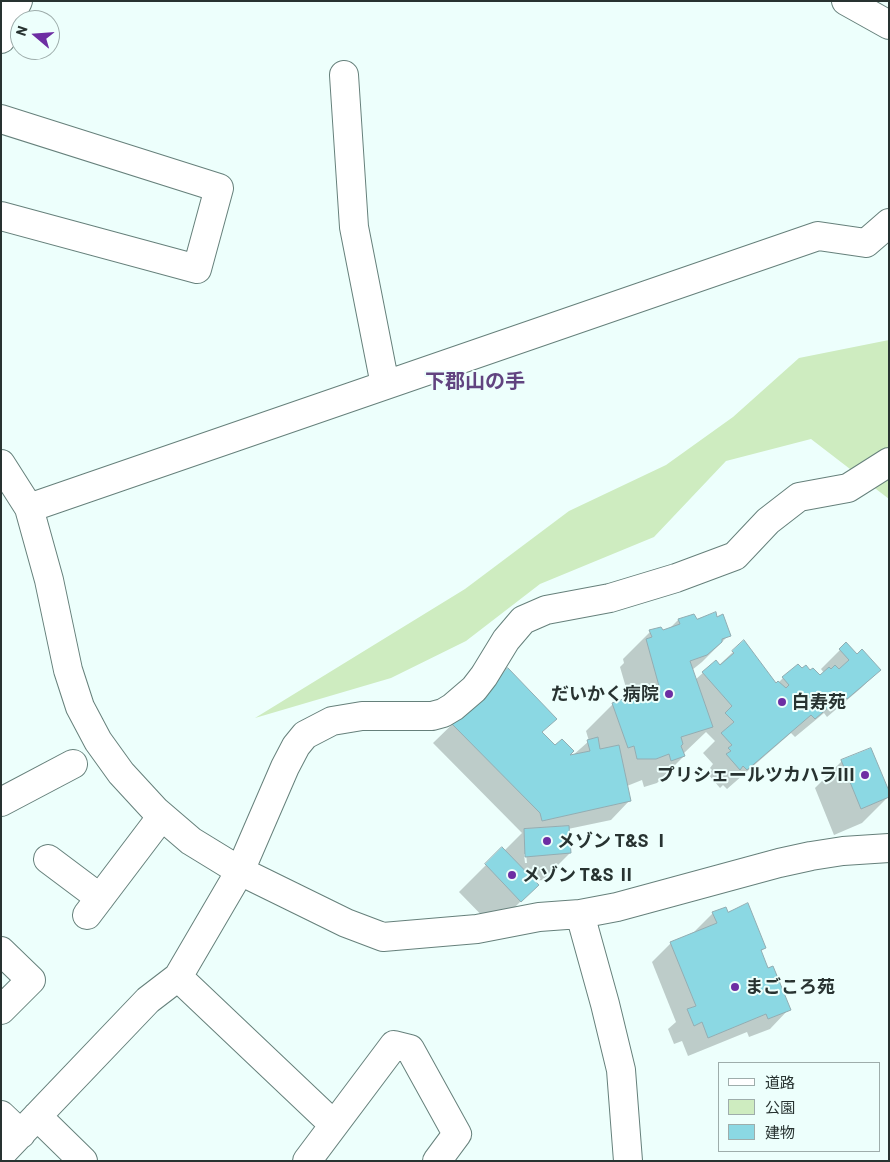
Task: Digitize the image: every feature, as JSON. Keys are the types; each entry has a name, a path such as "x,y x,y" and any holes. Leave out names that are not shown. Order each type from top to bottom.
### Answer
{"street":[{"path":"1,38 18,1"},
{"path":"846,1 889,25"},
{"path":"344,75 354,227 384,385"},
{"path":"1,119 220,188 197,269 1,216"},
{"path":"29,508 818,236 866,244 889,223"},
{"path":"1,1154 148,1000 178,977 240,871 291,755 301,739 332,720 362,716 432,716 443,713 474,689 506,640 524,620 546,610 610,598 657,584 735,556 768,521 799,497 848,488 889,462"},
{"path":"1,464 29,508 49,580 68,670 80,707 98,741 121,773 162,816 191,841 240,871 346,923 383,937 477,929 539,917 580,914 618,907 770,865 811,856 843,851 889,848"},
{"path":"1,802 73,764"},
{"path":"48,859 93,906 162,816"},
{"path":"580,914 621,1070 628,1161"},
{"path":"1,951 31,980 1,1010"},
{"path":"178,977 334,1125"},
{"path":"307,1161 394,1045 410,1049 457,1134 437,1161"},
{"path":"1,1115 29,1125 83,1161"}],"green space":[{"path":"889,340 889,499 811,439 726,461 654,537 540,584 466,641 391,678 255,718 465,589 569,511 666,465 733,417 799,358"}],"building":[{"name":"だいかく病院","path":"716,612 717,617 723,614 731,636 722,639 722,642 707,655 690,661 713,727 681,737 683,744 681,746 685,756 671,761 669,754 656,759 637,759 634,746 628,748 612,703 659,686 646,639 652,637 649,630 661,627 663,630 680,624 678,619 694,614 697,619"},
{"name":"白寿苑","path":"744,640 776,683 778,681 786,688 789,685 782,677 798,664 802,668 806,665 810,670 813,668 820,675 829,667 831,669 835,665 839,669 849,660 839,649 846,642 857,654 862,649 881,670 847,699 843,695 815,719 811,715 747,770 743,766 740,770 726,754 731,751 728,748 732,745 721,733 734,722 725,713 732,706 702,672 716,660 720,665 734,653 732,651"},
{"path":"508,668 557,719 542,732 555,745 562,739 574,751 570,755 590,751 587,740 598,737 600,749 619,745 631,801 542,821 540,813 451,723"},
{"name":"プリシェールツカハラⅢ","path":"871,748 889,791 889,797 861,809 841,760"},
{"name":"メゾン T&S Ⅰ","path":"569,826 571,853 525,857 524,829"},
{"name":"メゾン T&S Ⅱ","path":"502,847 539,885 521,902 485,864"},
{"name":"まごころ苑","path":"748,903 766,948 761,950 768,968 773,966 791,1010 768,1019 766,1014 708,1038 702,1022 694,1026 687,1009 696,1006 670,942 717,923 712,912 726,907 728,912"}],"place":[{"name":"だいかく病院","path":"669,694"},
{"name":"白寿苑","path":"782,702"},
{"name":"プリシェールツカハラⅢ","path":"865,775"},
{"name":"メゾン T&S Ⅰ","path":"547,841"},
{"name":"メゾン T&S Ⅱ","path":"512,875"},
{"name":"まごころ苑","path":"735,987"}],"district":[{"name":"下郡山の手","path":"475,381"}]}
